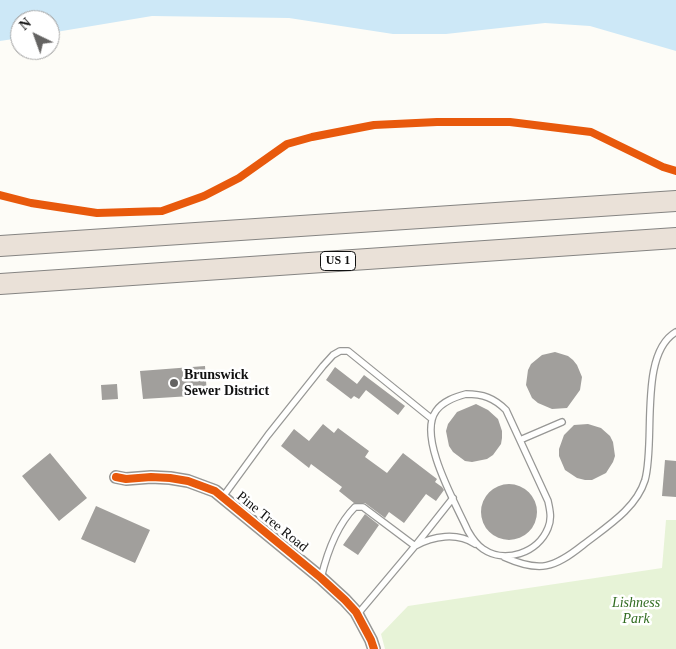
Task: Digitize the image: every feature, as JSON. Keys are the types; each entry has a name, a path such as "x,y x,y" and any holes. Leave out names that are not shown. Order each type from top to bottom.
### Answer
{"highway":[{"path":"0,246 676,201"},
{"name":"US 1","path":"0,284 676,238"}],"street":[{"name":"Pine Tree Road","path":"116,477 126,479 151,477 188,480 215,492 321,578 345,600 357,614 372,640 374,649"}],"lane":[{"path":"415,546 422,542 454,536 467,539 494,555 522,565 538,567 552,565 567,558 624,512 637,496 645,480 651,388 655,363 662,346 676,332"},
{"path":"222,498 268,435 323,366 333,355 340,351 348,351 432,419"},
{"path":"482,549 468,531 453,498 432,446 430,432 435,411 452,398 466,394 478,394 489,397 506,410 548,501 551,514 548,528 541,540 523,553 504,557"},
{"path":"520,440 562,422"},
{"path":"357,614 453,498"},
{"path":"321,578 326,557 346,516 355,507 363,507 415,546"}],"green space":[{"name":"Lishness Park","path":"666,520 676,520 676,649 385,649 381,634 408,606 662,568"}],"water":[{"path":"0,0 676,0 676,51 590,26 545,23 446,34 393,34 289,18 152,16 60,31 60,10 10,10 10,40 0,41"}],"building":[{"path":"555,352 568,356 573,360 582,377 580,390 567,408 552,409 538,403 532,398 526,385 528,370 531,364 542,355"},
{"name":"Brunswick Sewer District","path":"205,366 207,395 143,399 140,371"},
{"path":"335,367 357,384 364,375 405,406 398,415 366,390 359,399 354,396 351,399 326,380"},
{"path":"117,384 118,399 102,400 101,385"},
{"path":"476,404 488,410 498,419 502,438 501,444 493,455 487,459 472,462 465,461 453,452 449,446 446,431 448,424 457,412"},
{"name":"Brunswick Sewer District","path":"323,424 334,433 338,428 369,451 365,457 387,473 403,453 437,479 435,482 444,490 436,501 426,494 404,523 389,512 385,518 365,503 354,503 339,491 342,487 311,464 309,468 281,446 294,429 309,441"},
{"path":"588,424 601,428 610,436 615,456 606,473 592,480 577,478 565,470 559,456 559,449 564,435 574,425"},
{"path":"50,453 87,498 59,521 22,476"},
{"path":"665,460 676,461 676,497 662,496"},
{"path":"509,484 520,486 529,492 535,501 537,512 535,523 529,532 520,538 509,540 498,538 489,532 483,523 481,512 483,501 489,492 498,486"},
{"path":"96,506 150,530 135,563 81,539"},
{"path":"365,514 379,525 358,555 343,545"}],"cycle path":[{"path":"0,195 31,203 97,213 162,211 204,196 239,178 287,144 312,137 374,125 437,122 510,122 591,132 663,167 676,171"},
{"path":"116,477 126,479 170,478 188,481 215,491 345,600 356,612 374,649"}],"place":[{"name":"Brunswick Sewer District","path":"174,383"}]}
